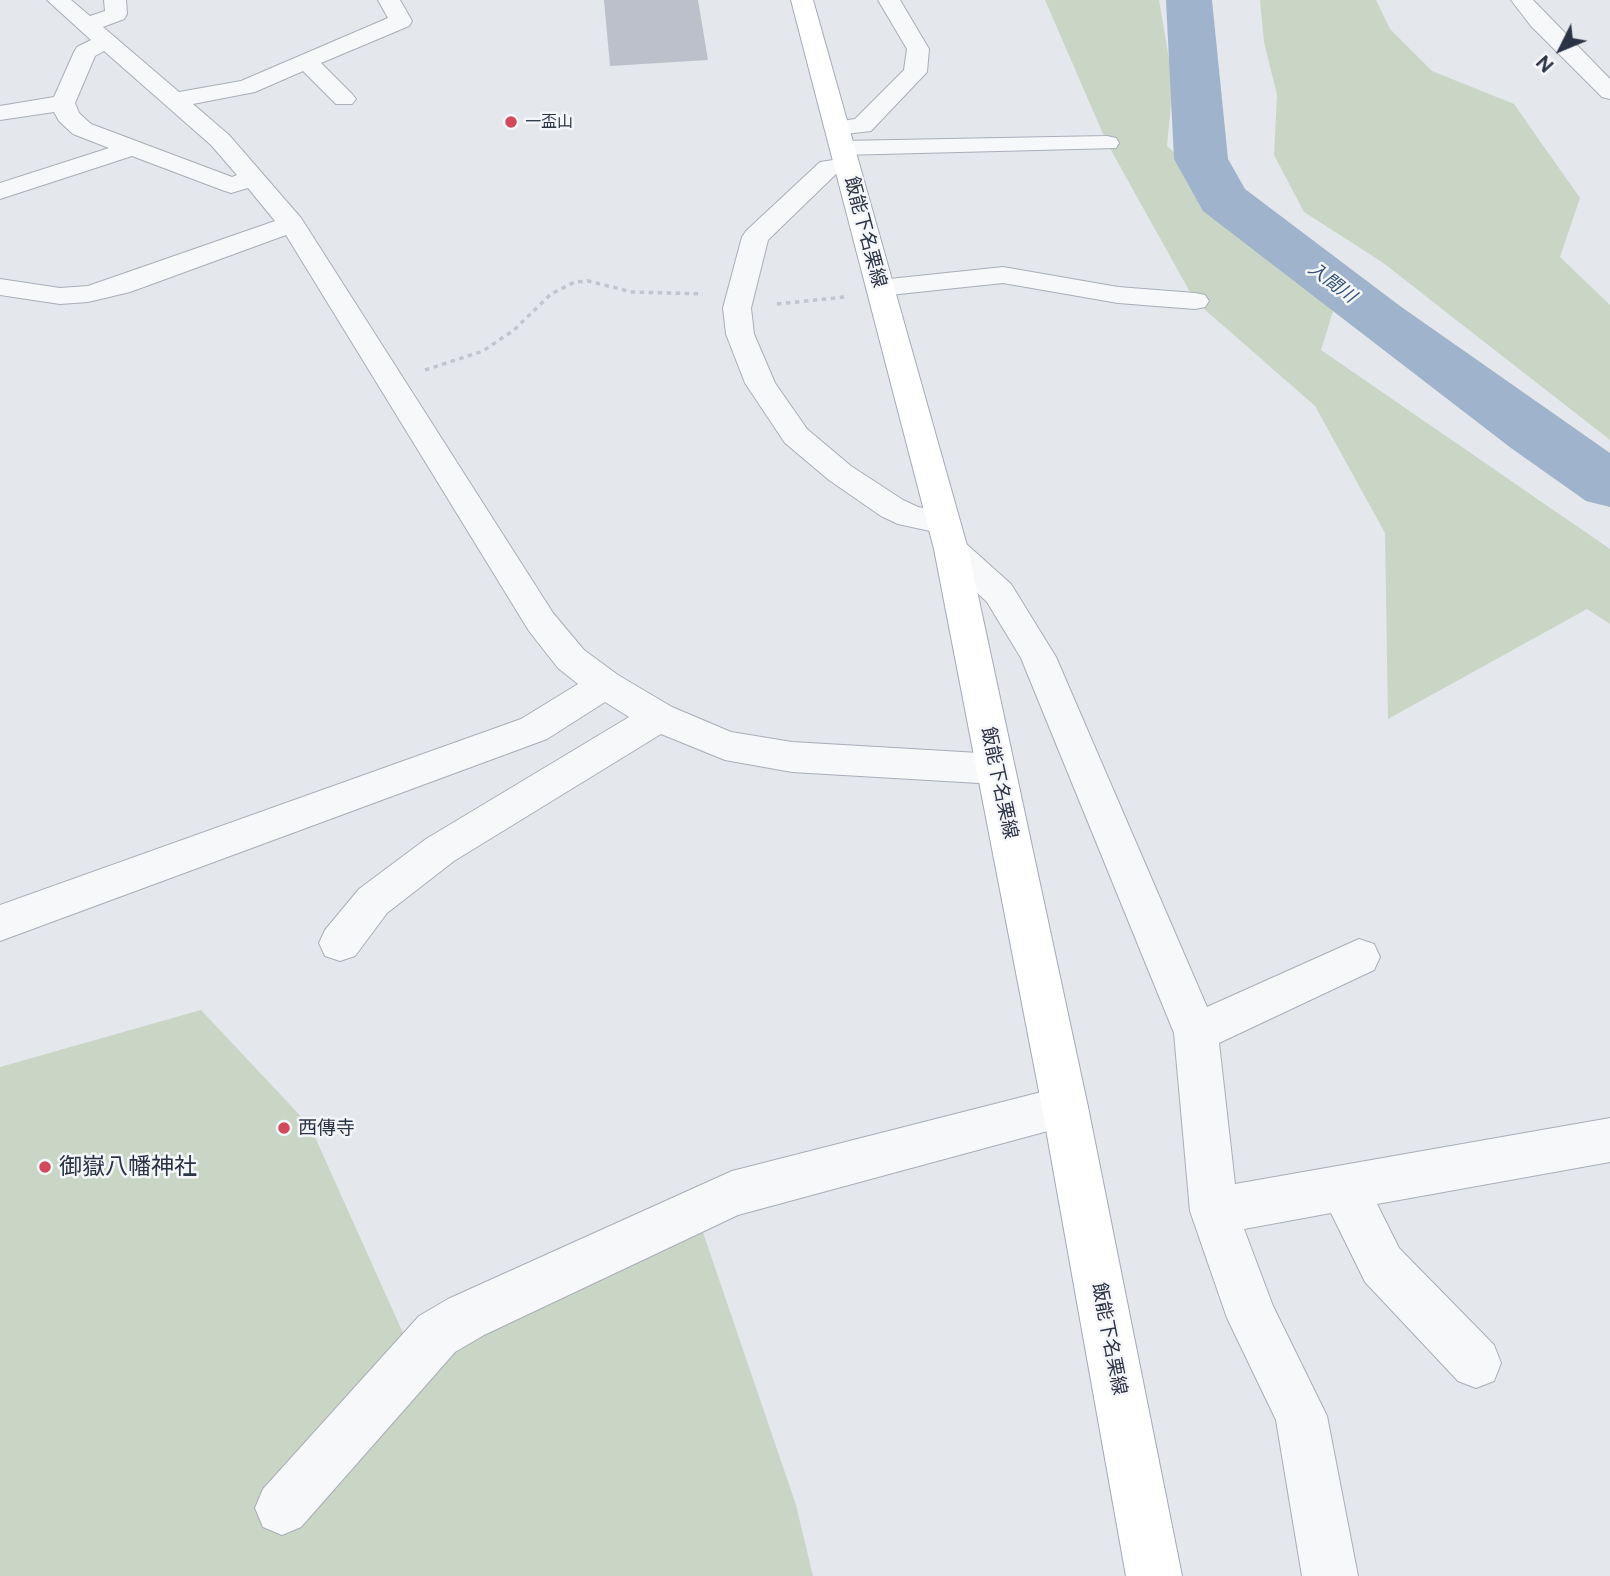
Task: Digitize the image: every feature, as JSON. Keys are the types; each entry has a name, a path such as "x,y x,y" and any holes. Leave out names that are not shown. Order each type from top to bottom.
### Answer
{"main road":[{"name":"飯能下名栗線","path":"802,0 948,536 1065,1107 1154,1576"}],"street":[{"path":"58,0 220,140 292,224 541,622 572,659 605,685 659,717 725,746 792,757 996,769"},
{"path":"115,0 116,15 98,33 85,52 63,103 68,116 82,129 231,185 254,178"},
{"path":"175,100 247,87 401,21 389,0"},
{"path":"890,0 918,49 915,72 842,147 829,167 755,237 738,301 740,334 760,383 796,436 840,473 892,508 948,536 999,593 1038,657 1196,1033 1214,1211 1252,1318 1301,1416 1330,1576"},
{"path":"1522,0 1539,21 1610,92"},
{"path":"307,62 344,99"},
{"path":"0,113 63,103"},
{"path":"842,147 1107,143"},
{"path":"0,191 133,148"},
{"path":"0,287 60,296 88,294 120,286 292,224"},
{"path":"881,291 1003,275 1118,295 1195,301"},
{"path":"0,923 534,729 605,685"},
{"path":"340,943 373,901 440,850 659,717"},
{"path":"1196,1033 1359,957"},
{"path":"282,1508 438,1334 466,1317 732,1194 1065,1107"},
{"path":"1214,1211 1610,1140"},
{"path":"1343,1186 1382,1265 1476,1363"}],"path":[{"path":"391,381 482,351 514,330 551,294 575,282 588,281 632,292 738,301 881,291"}],"green space":[{"path":"1045,0 1159,0 1173,83 1167,146 1336,302 1321,350 1610,549 1610,624 1587,609 1388,719 1385,533 1315,406 1195,301 1107,143"},
{"path":"1260,0 1376,0 1390,29 1432,71 1514,104 1580,198 1560,257 1610,305 1610,440 1382,262 1304,212 1274,155 1277,95 1264,42"},
{"path":"201,1010 310,1126 403,1333 693,1203 796,1505 813,1576 0,1576 0,1067"}],"building":[{"path":"604,0 698,0 708,60 610,66"}],"waterway":[{"name":"入間川","path":"1189,0 1201,159 1223,199 1379,319 1534,433 1610,485"}],"place":[{"name":"一盃山","path":"511,122"},
{"name":"西傳寺","path":"284,1128"},
{"name":"御嶽八幡神社","path":"45,1167"}]}
